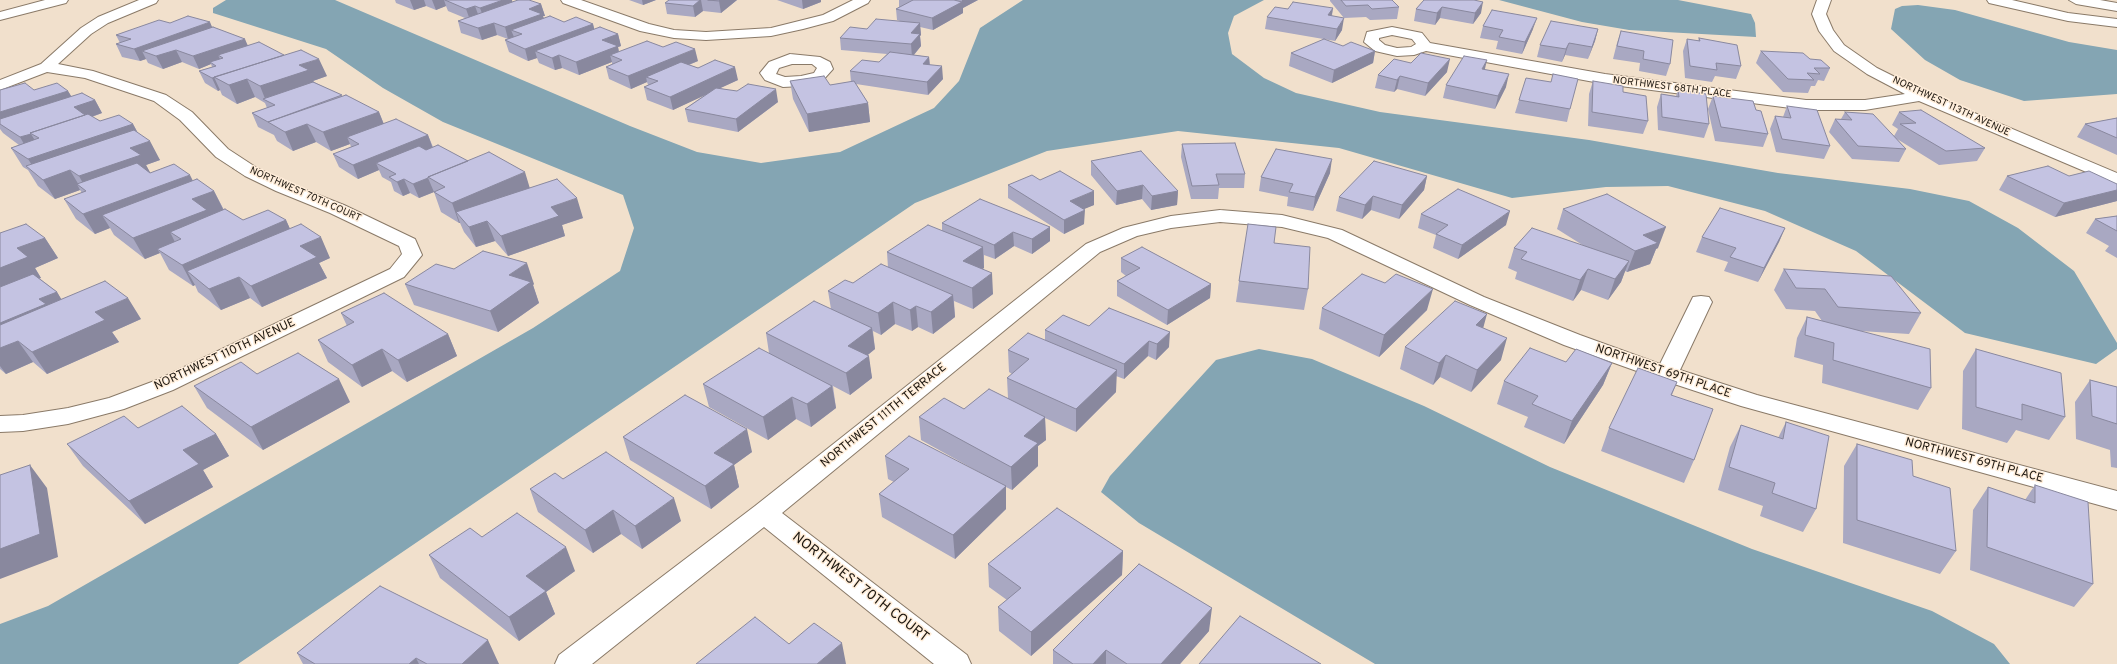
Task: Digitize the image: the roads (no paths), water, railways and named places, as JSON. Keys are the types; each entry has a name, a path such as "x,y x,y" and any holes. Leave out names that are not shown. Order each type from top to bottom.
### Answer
{"street":[{"path":"0,5 20,0"},
{"path":"0,16 61,0"},
{"path":"0,85 46,67 92,27 104,20 151,0"},
{"path":"568,0 645,28 674,34 706,36 781,46 828,18 863,0"},
{"name":"NORTHWEST 113TH AVENUE","path":"1824,0 1819,14 1826,31 1840,48 1872,71 1921,96 2117,180"},
{"path":"1994,0 2049,6 2117,23"},
{"path":"2076,0 2117,7"},
{"name":"NORTHWEST 68TH PLACE","path":"1424,46 1605,79 1806,105 1865,105 1921,96"},
{"name":"NORTHWEST 70TH COURT","path":"46,67 88,74 160,98 186,116 222,153 251,172 282,187 337,209 408,243 412,255"},
{"name":"NORTHWEST 69TH PLACE","path":"1220,216 1282,221 1335,234 1398,262 1477,301 1572,340 1667,374 1749,401 2077,488 2117,501"},
{"name":"NORTHWEST 111TH TERRACE","path":"570,664 764,513 1093,248 1130,232 1171,222 1220,216"},
{"name":"NORTHWEST 110TH AVENUE","path":"11,424 68,416 116,404 164,385 397,272 412,255"},
{"path":"1667,374 1702,302"},
{"name":"NORTHWEST 70TH COURT","path":"764,513 956,664"}],"water":[{"path":"226,0 335,0 630,126 697,152 761,163 840,152 934,108 959,81 980,28 1023,0 1264,0 1234,16 1228,33 1232,54 1264,78 1296,93 1380,112 1589,140 1778,173 1910,189 1969,201 2018,228 2074,271 2117,343 2117,349 2096,364 1965,333 1856,251 1765,211 1668,186 1606,187 1512,198 1339,148 1178,131 1047,151 915,203 238,664 0,664 0,624 48,606 533,328 620,271 634,228 623,195 443,122 383,88 326,49 213,13 213,8"},
{"path":"1499,0 1678,0 1751,14 1755,23 1756,37 1629,30 1582,22"},
{"path":"1918,5 1955,10 2069,42 2117,50 2117,94 2024,101 1960,80 1925,60 1891,29 1895,9 1902,6"},
{"path":"1259,349 1312,359 1424,406 1550,467 1752,549 1932,611 1994,644 2010,664 1375,664 1139,523 1101,492 1110,476 1216,360"}]}
